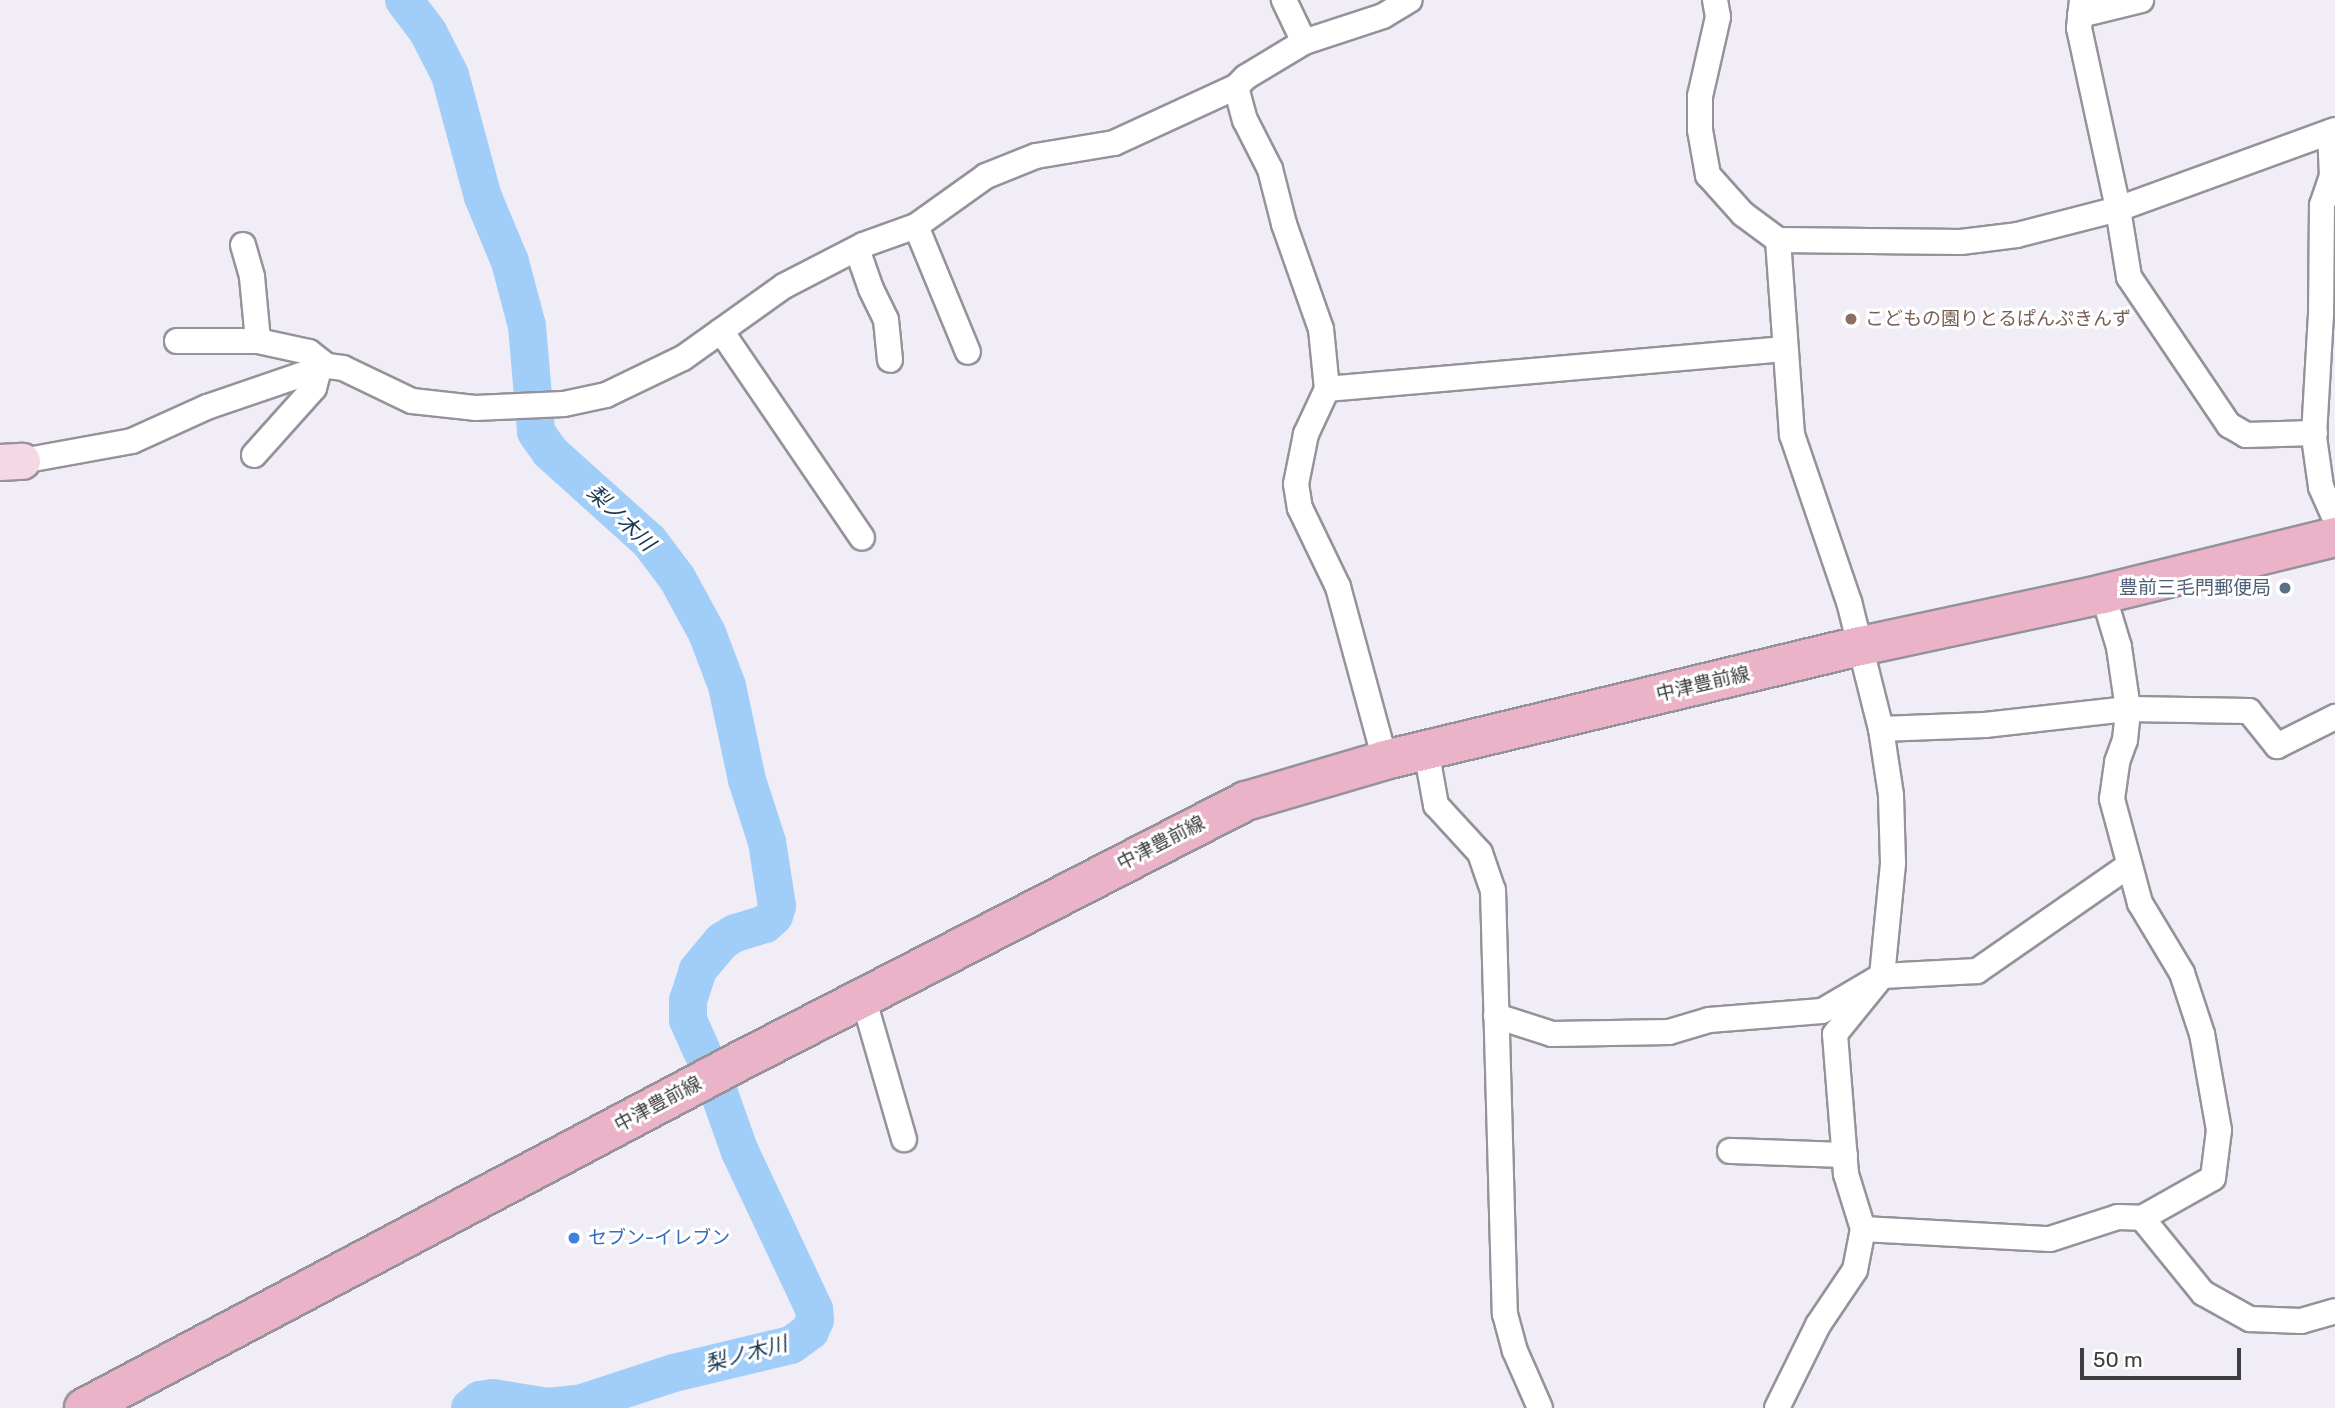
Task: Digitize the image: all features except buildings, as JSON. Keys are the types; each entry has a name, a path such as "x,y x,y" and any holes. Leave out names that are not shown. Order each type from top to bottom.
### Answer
{"main road":[{"name":"中津豊前線","path":"84,1408 863,997 1246,801 1426,750 1861,646 2103,594 2335,537"}],"street":[{"path":"1284,0 1304,42"},
{"path":"11,461 132,441 207,407 323,368 343,368 412,401 475,408 564,404 606,395 682,358 784,286 857,248 916,226 986,176 1036,156 1114,143 1236,87 1246,77 1304,42 1383,16 1410,0"},
{"path":"1715,0 1718,17 1700,96 1700,130 1708,175 1744,214 1778,240 1961,242 2017,235 2118,209 2332,131 2333,176 2322,205 2321,314 2315,432 2321,487 2335,519"},
{"path":"2141,0 2082,8 2079,29 2118,209 2129,277 2229,425 2246,435 2315,432"},
{"path":"1236,87 1245,120 1270,169 1284,224 1311,292 1321,329 1327,389 1306,434 1296,484 1300,508 1338,587 1385,760"},
{"path":"916,226 968,352"},
{"path":"1777,1408 1818,1325 1855,1270 1863,1229 1846,1174 1835,1034 1882,976 1893,863 1891,794 1881,729 1861,646 1792,435 1778,240"},
{"path":"243,245 252,276 258,341"},
{"path":"857,248 871,289 886,320 890,360"},
{"path":"721,331 862,538"},
{"path":"177,341 258,341 309,352 323,368"},
{"path":"1327,389 1784,349"},
{"path":"254,454 314,388 323,368"},
{"path":"1863,1229 2050,1239 2119,1217 2142,1218 2213,1178 2218,1130 2202,1034 2186,985 2161,934 2140,903 2112,799 2117,762 2125,740 2128,709 2119,647 2103,594"},
{"path":"1881,729 1985,725 2128,709 2249,711 2277,746 2335,718"},
{"path":"1426,750 1436,805 1480,853 1493,890 1505,1314 1515,1350 1540,1408"},
{"path":"1496,1016 1552,1034 1669,1032 1709,1020 1822,1011 1882,976 1977,971 2129,866"},
{"path":"863,997 904,1139"},
{"path":"1730,1151 1845,1155"},
{"path":"2142,1218 2203,1293 2250,1319 2301,1321 2335,1311"}],"waterway":[{"name":"梨ノ木川","path":"404,0 428,32 450,75 483,197 510,262 527,326 536,432 550,452 649,541 677,578 707,633 727,686 747,780 767,842 777,906 774,916 765,924 735,933 722,941 698,970 688,1000 688,1020 702,1052"},
{"name":"梨ノ木川","path":"470,1408 480,1400 493,1398 548,1407 579,1404 674,1373 791,1345 810,1331 815,1320 814,1309 740,1152 719,1093"}],"place":[{"name":"こどもの園りとるぱんぷきんず","path":"1851,319"},
{"name":"豊前三毛門郵便局","path":"2285,588"},
{"name":"セブン-イレブン","path":"574,1238"}]}
